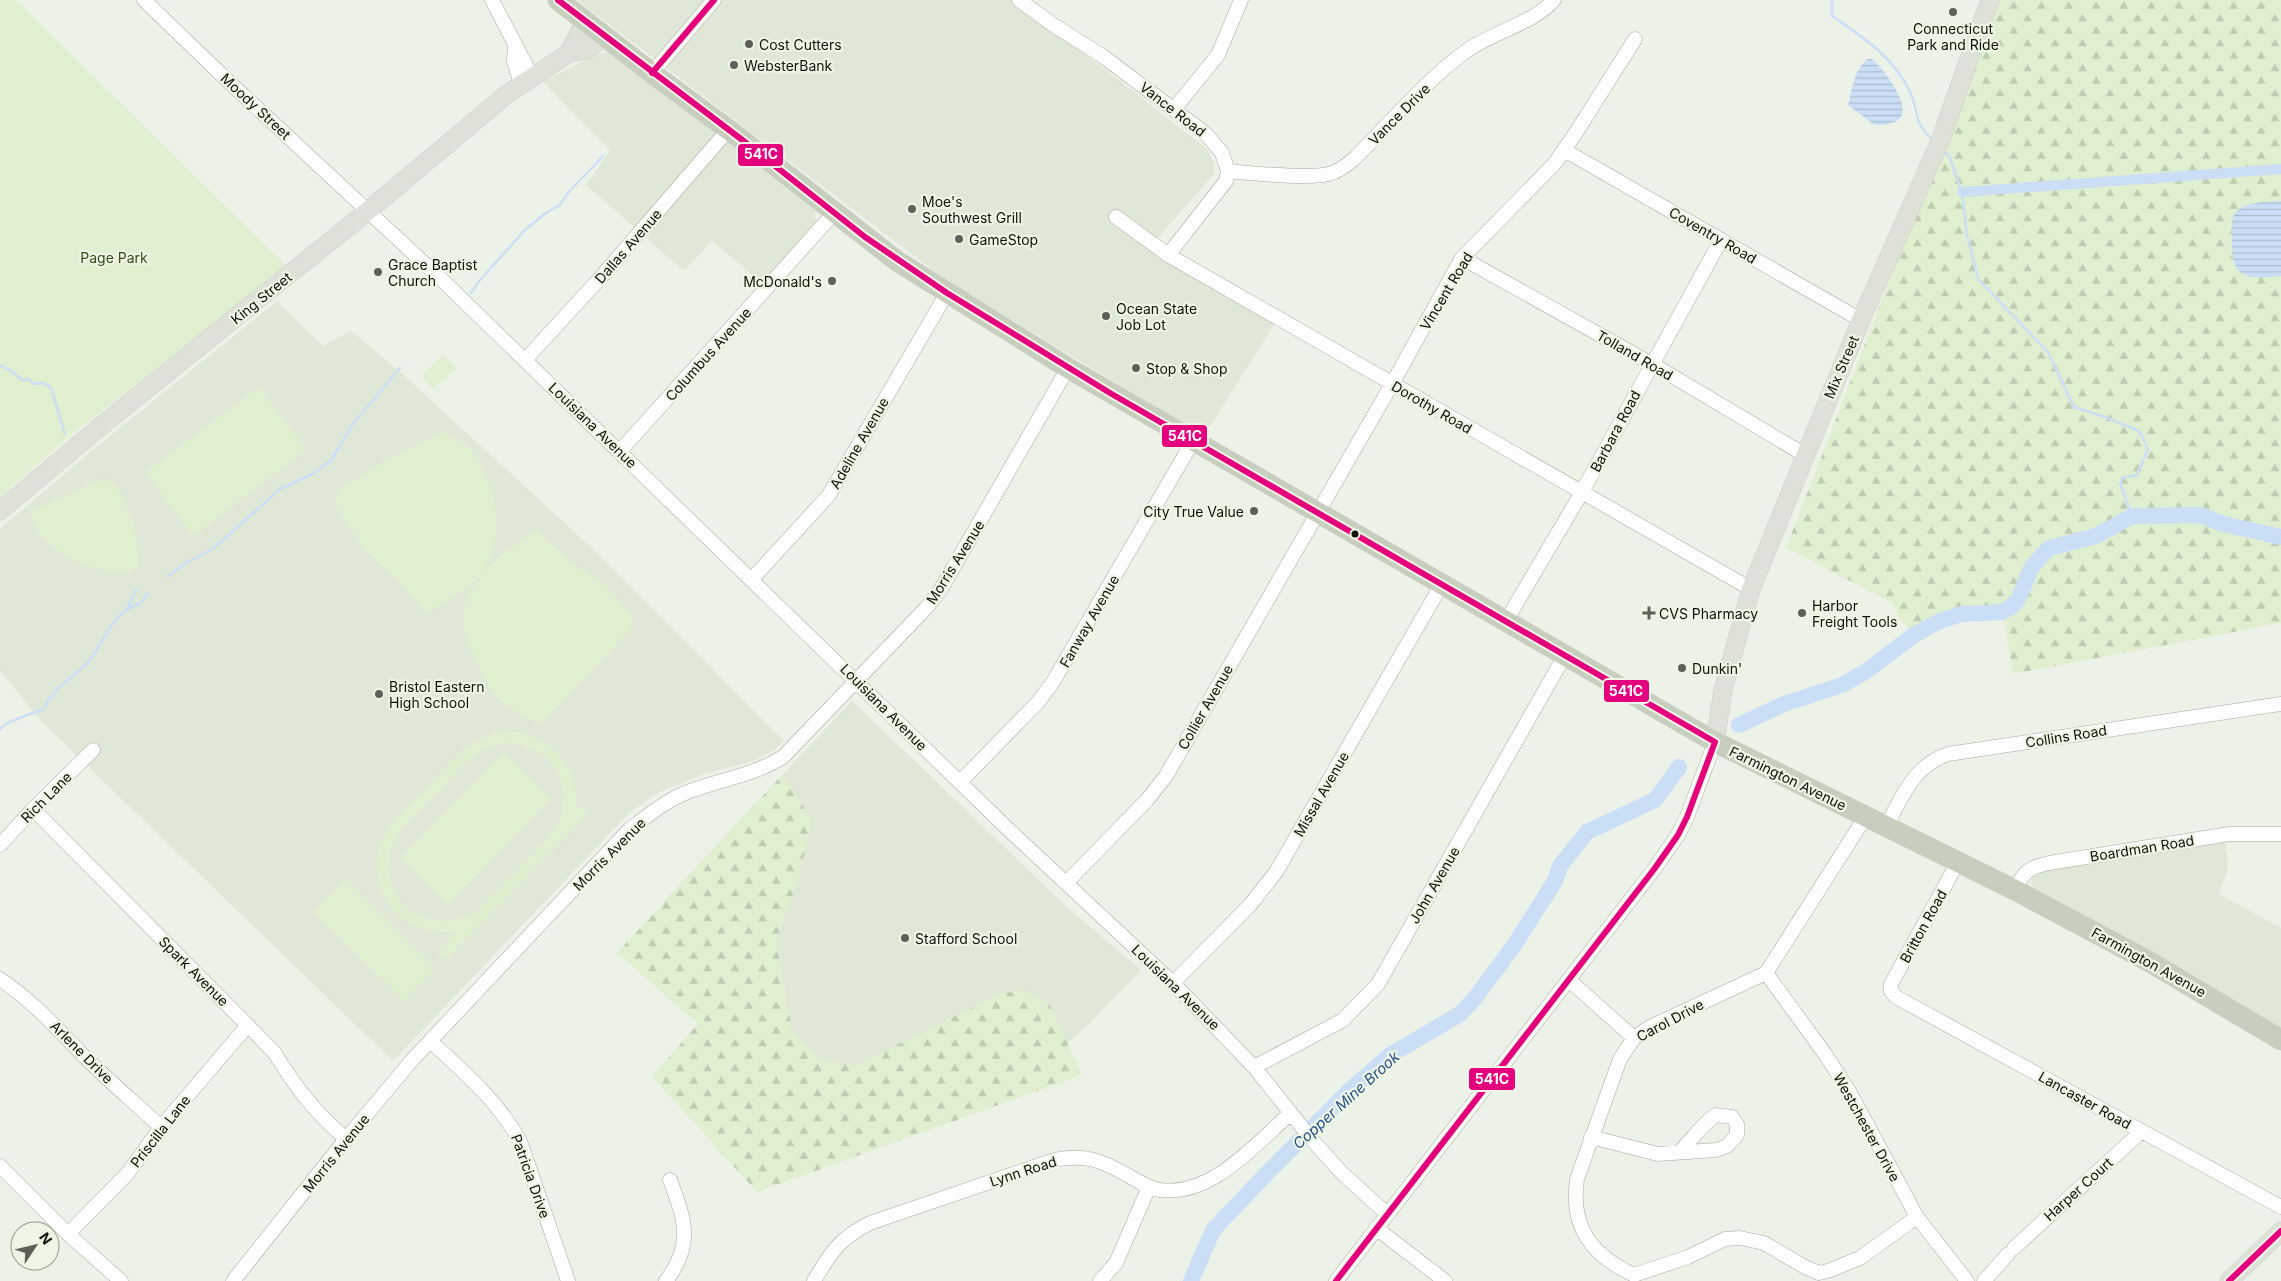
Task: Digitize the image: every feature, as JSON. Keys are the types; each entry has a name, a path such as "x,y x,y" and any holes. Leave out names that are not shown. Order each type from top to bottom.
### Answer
{"highway":[{"name":"Farmington Avenue","path":"558,0 897,261 1068,368 1715,742 2015,890 2161,968 2281,1040"}],"main road":[{"name":"Mix Street","path":"1715,742 1723,690 1752,589 1861,320 1939,145 1990,0"},
{"path":"569,54 585,20"},
{"name":"King Street","path":"0,511 96,430 369,210 526,80 569,54 586,50 605,36"},
{"path":"2229,1281 2281,1232"}],"street":[{"name":"Moody Street","path":"144,0 228,82 369,210"},
{"path":"492,0 515,43 526,80"},
{"path":"652,73 714,0"},
{"name":"Vance Road","path":"1019,0 1104,56 1219,146 1228,171"},
{"path":"1174,110 1218,56 1241,0"},
{"name":"Vance Drive","path":"1228,171 1318,175 1330,174 1340,169 1355,158 1441,71 1488,37 1541,12 1554,0"},
{"name":"Vincent Road","path":"1318,512 1462,258 1555,163 1634,39"},
{"name":"Dallas Avenue","path":"525,360 602,276 728,130"},
{"name":"Coventry Road","path":"1564,150 1861,320"},
{"path":"1168,255 1222,189 1228,171"},
{"name":"Louisiana Avenue","path":"369,210 960,782 1173,983 1254,1067 1313,1141 1342,1173 1387,1214"},
{"name":"Columbus Avenue","path":"620,451 835,212"},
{"name":"Dorothy Road","path":"1116,217 1168,255 1752,589"},
{"name":"Barbara Road","path":"1506,621 1582,492 1721,240"},
{"name":"Tolland Road","path":"1462,258 1652,364 1805,455"},
{"name":"Adeline Avenue","path":"752,579 829,495 947,293"},
{"name":"Morris Avenue","path":"233,1281 346,1138 430,1041 629,830 671,800 696,789 766,768 783,757 928,606 941,589 1068,368"},
{"name":"Fanway Avenue","path":"960,782 1039,701 1053,682 1193,441"},
{"name":"Collier Avenue","path":"1066,883 1147,800 1166,776 1318,512"},
{"name":"Missal Avenue","path":"1173,983 1250,905 1276,872 1442,584"},
{"name":"John Avenue","path":"1254,1067 1343,1020 1378,984 1565,655"},
{"name":"Collins Road","path":"1886,826 1917,772 1931,761 1948,754 2281,704"},
{"path":"1336,1281 1656,868 1678,835 1695,799 1715,742"},
{"name":"Rich Lane","path":"0,845 32,809 93,750"},
{"name":"Spark Avenue","path":"32,809 274,1052 291,1082 309,1105 346,1138"},
{"path":"1766,973 1866,816"},
{"name":"Boardman Road","path":"2015,890 2027,870 2049,862 2229,834 2281,834"},
{"name":"Britton Road","path":"1891,991 1892,984 1958,862"},
{"name":"Carol Drive","path":"1633,1278 1599,1252 1585,1235 1577,1218 1574,1198 1577,1179 1620,1059 1634,1038 1670,1017 1766,973"},
{"name":"Westchester Drive","path":"1766,973 1825,1054 1849,1091 1917,1217 1967,1281"},
{"name":"Arlene Drive","path":"0,979 42,1012 80,1052 161,1127"},
{"path":"1568,980 1634,1038"},
{"name":"Lancaster Road","path":"1891,991 1896,997 2281,1206"},
{"name":"Priscilla Lane","path":"68,1234 128,1174 161,1127 248,1025"},
{"name":"Patricia Drive","path":"430,1041 481,1087 510,1122 520,1141 568,1281"},
{"name":"Lynn Road","path":"814,1281 827,1258 839,1243 852,1232 870,1223 1054,1160 1068,1157 1088,1157 1101,1161 1149,1187 1185,1190 1203,1184 1233,1164 1291,1113"},
{"name":"Harper Court","path":"1984,1281 2011,1251 2142,1131"},
{"path":"1591,1137 1658,1154 1679,1152"},
{"path":"0,1166 68,1234 121,1281"},
{"path":"666,1281 679,1263 684,1240 683,1214 670,1180"},
{"path":"1100,1281 1116,1263 1149,1187"},
{"path":"1633,1278 1688,1257 1725,1239 1740,1238 1764,1243 1805,1267 1819,1272 1828,1271 1860,1258 1917,1217"},
{"path":"1376,1228 1445,1281"}],"shaded area":[{"path":"577,0 1016,0 1208,150 1214,164 1214,174 1148,249 1275,323 1204,436 946,280"},
{"path":"612,52 815,211 816,222 763,284 712,241 684,271 586,185 610,150 543,82 597,54"},
{"name":"Bristol Eastern High School","path":"277,301 323,346 351,331 398,370 594,550 784,741 774,750 754,761 701,775 660,792 630,812 393,1061 38,718 0,670 0,529 89,453"},
{"name":"Stafford School","path":"852,701 1070,910 1141,970 1086,1027 1019,1084 652,1077 743,971 664,901"},
{"path":"2225,842 2228,868 2219,894 2281,928 2281,1029 2034,890 2031,885 2033,875 2037,872"}],"green space":[{"name":"Page Park","path":"0,0 15,0 287,266 71,435 0,497"},
{"path":"1998,0 2281,0 2281,623 2013,674 2002,612 1961,614 1938,622 1914,635 1898,616 1893,603 1786,548"},
{"path":"443,355 456,368 433,389 421,376"},
{"path":"259,387 307,450 193,536 145,472"},
{"path":"443,432 470,448 483,468 492,493 497,520 497,532 494,547 483,572 505,551 536,530 582,571 601,580 632,615 631,630 541,724 514,711 497,697 484,678 472,651 464,628 463,614 467,599 480,576 466,589 426,614 401,584 365,550 335,505 338,490 385,461"},
{"path":"104,478 117,485 134,523 139,567 127,571 98,569 69,558 45,540 37,530 30,512"},
{"path":"511,731 526,734 539,740 551,747 560,756 573,780 576,794 576,809 580,806 588,814 446,960 437,952 456,932 429,931 413,925 399,915 392,908 381,889 378,879 377,857 383,836 396,818 463,750 486,736","holes":["505,743 526,746 540,753 552,764 560,776 564,790 559,822 549,837 476,912 460,919 444,921 428,919 414,913 402,903 393,891 389,876 389,858 392,845 397,836 476,754 489,747"]},
{"path":"504,752 551,799 448,905 400,858"},
{"path":"783,774 812,820 799,878 776,941 792,1031 823,1061 857,1065 999,994 1024,990 1050,1005 1082,1075 757,1192 652,1077 698,1024 617,953"},
{"path":"346,879 436,968 404,1001 313,912"}],"water":[{"path":"1868,59 1872,59 1877,64 1897,91 1903,111 1900,118 1892,123 1873,124 1848,105 1857,74 1863,63"},
{"path":"2281,201 2281,276 2248,276 2237,268 2234,261 2232,250 2233,216 2247,205"}],"waterway":[{"path":"1832,0 1832,16 1877,49 1904,81 1914,102 1919,123 1934,141"},
{"path":"1943,150 1949,156 1962,192 1967,235 1978,279 2048,352 2074,407 2139,431 2148,449 2137,475 2121,478 2121,486 2132,516"},
{"path":"471,293 480,280 525,230 547,212 560,205 568,193 603,156"},
{"path":"1962,192 2281,169"},
{"path":"0,365 13,372 22,380 29,379 33,384 44,383 51,388 65,434"},
{"path":"168,576 186,563 214,548 280,489 313,474 332,459 353,424 400,368"},
{"name":"Copper Mine Brook","path":"1739,725 1784,704 1842,685 1865,672 1914,635 1938,622 1961,614 2002,612 2011,607 2019,598 2031,568 2049,548 2096,536 2132,516 2201,515 2223,524 2281,537"},
{"path":"128,606 136,590"},
{"path":"0,729 7,723 43,709 58,689 88,662 115,620 122,613 140,604 148,593"},
{"name":"Copper Mine Brook","path":"1191,1281 1213,1230 1350,1090 1390,1055 1460,1014 1475,998 1513,947 1555,881 1560,866 1587,832 1655,800 1679,767"}],"transit line":[{"name":"541C","path":"558,0 741,139 865,237 947,293 1110,393 1715,742 1687,817 1678,835 1655,868 1336,1281"},
{"name":"541C","path":"652,73 714,0"},
{"name":"541C","path":"2229,1281 2281,1231"}],"place":[{"name":"Connecticut Park and Ride","path":"1953,12"},
{"name":"Cost Cutters","path":"749,44"},
{"name":"WebsterBank","path":"734,65"},
{"name":"Moe's Southwest Grill","path":"912,209"},
{"name":"GameStop","path":"959,239"},
{"name":"Grace Baptist Church","path":"378,272"},
{"name":"McDonald's","path":"832,281"},
{"name":"Ocean State Job Lot","path":"1106,316"},
{"name":"Stop & Shop","path":"1136,368"},
{"name":"City True Value","path":"1254,511"},
{"name":"CVS Pharmacy","path":"1649,613"},
{"name":"Harbor Freight Tools","path":"1802,613"},
{"name":"Dunkin'","path":"1682,668"},
{"name":"Bristol Eastern High School","path":"379,694"},
{"name":"Stafford School","path":"905,938"}]}
